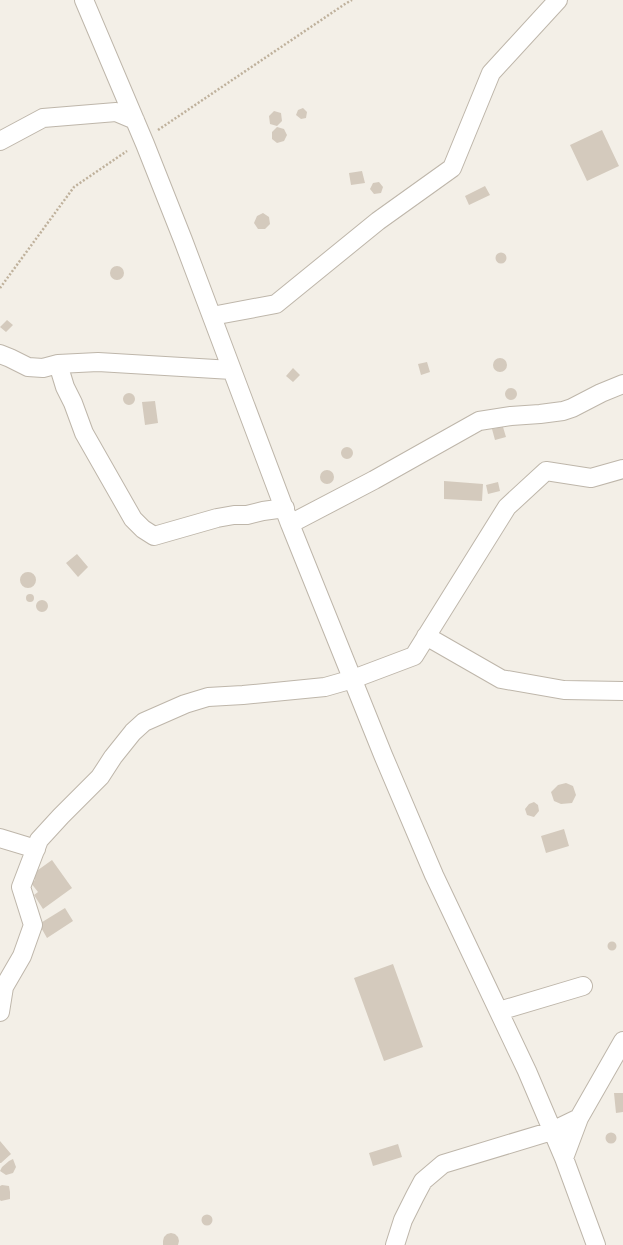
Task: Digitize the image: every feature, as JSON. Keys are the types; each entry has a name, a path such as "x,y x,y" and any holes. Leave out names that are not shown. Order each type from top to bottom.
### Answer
{"street":[{"path":"84,0 124,91 288,516 383,755 434,875 528,1071 564,1158 596,1245"},
{"path":"212,316 276,304 378,221 452,168 491,73 558,0"},
{"path":"116,112 124,91"},
{"path":"0,141 43,118 116,112 135,120"},
{"path":"0,354 28,367 43,368 58,364 98,362 232,370"},
{"path":"58,364 65,387 84,433 133,519 143,529 154,536 217,518 234,515 263,511 288,516 374,480 479,422 511,416 563,411 623,384"},
{"path":"0,1012 4,987 22,956 33,925 21,887 39,840 100,777 113,757 133,732 144,722 185,704 208,697 325,687 353,679 414,656 508,507 546,471 591,478 623,469"},
{"path":"426,636 501,679 564,690 623,691"},
{"path":"0,838 36,849"},
{"path":"499,1011 583,986"},
{"path":"564,1158 579,1118 621,1049"},
{"path":"395,1245 403,1220 423,1181 443,1164 552,1131 579,1118"}],"path":[{"path":"0,288 74,187 352,0"}],"building":[{"path":"303,108 307,112 306,118 301,119 296,115 298,110"},
{"path":"274,111 281,113 282,121 277,126 270,124 269,116"},
{"path":"277,127 284,129 287,135 284,141 277,143 272,139 272,132"},
{"path":"602,130 619,166 587,181 570,145"},
{"path":"362,171 365,183 351,185 349,173"},
{"path":"379,182 383,187 381,193 374,194 370,189 373,183"},
{"path":"485,186 490,195 469,205 465,196"},
{"path":"263,213 269,217 270,224 265,229 258,229 254,223 257,216"},
{"path":"501,252 505,254 507,258 505,262 501,264 497,262 495,258 497,254"},
{"path":"117,266 122,268 124,273 122,278 117,280 112,278 110,273 112,268"},
{"path":"7,320 13,325 6,332 0,327"},
{"path":"497,358 503,358 507,362 507,368 503,372 497,372 493,368 493,362"},
{"path":"427,362 430,372 421,375 418,364"},
{"path":"293,368 300,375 293,382 286,376"},
{"path":"511,388 515,390 517,394 515,398 511,400 507,398 505,394 507,390"},
{"path":"127,393 131,393 135,399 131,405 127,405 123,401 123,397"},
{"path":"155,401 158,423 145,425 142,402"},
{"path":"503,427 506,437 495,440 492,429"},
{"path":"347,447 351,449 353,453 351,457 347,459 343,457 341,453 343,449"},
{"path":"324,470 330,470 334,474 334,480 330,484 324,484 320,480 320,474"},
{"path":"444,481 483,484 482,501 444,499"},
{"path":"498,482 500,491 488,494 486,485"},
{"path":"77,554 88,567 78,577 66,563"},
{"path":"28,572 34,574 36,580 34,586 28,588 22,586 20,580 22,574"},
{"path":"28,594 32,594 34,598 32,602 28,602 26,600 26,596"},
{"path":"40,600 44,600 48,606 44,612 40,612 36,608 36,604"},
{"path":"566,783 573,786 576,795 572,803 561,804 554,801 551,792 558,785"},
{"path":"534,802 538,805 539,811 534,817 527,815 525,809 529,804"},
{"path":"564,829 569,846 546,853 541,836"},
{"path":"52,860 72,888 43,909 34,895 38,892 31,883 35,880 31,875"},
{"path":"65,908 73,921 47,938 39,924"},
{"path":"610,942 614,942 616,946 614,950 610,950 608,948 608,944"},
{"path":"393,964 423,1047 384,1061 354,978"},
{"path":"614,1093 623,1093 623,1112 616,1113"},
{"path":"609,1133 613,1133 615,1134 615,1142 609,1143 606,1140 606,1136"},
{"path":"0,1141 11,1154 1,1163 0,1163"},
{"path":"398,1144 402,1157 373,1166 369,1153"},
{"path":"13,1159 16,1167 13,1173 6,1175 0,1171 2,1167"},
{"path":"0,1186 9,1186 10,1199 0,1200"},
{"path":"205,1215 209,1215 211,1216 211,1224 205,1225 202,1222 202,1218"},
{"path":"171,1233 178,1237 178,1245 163,1245 164,1237"}]}
